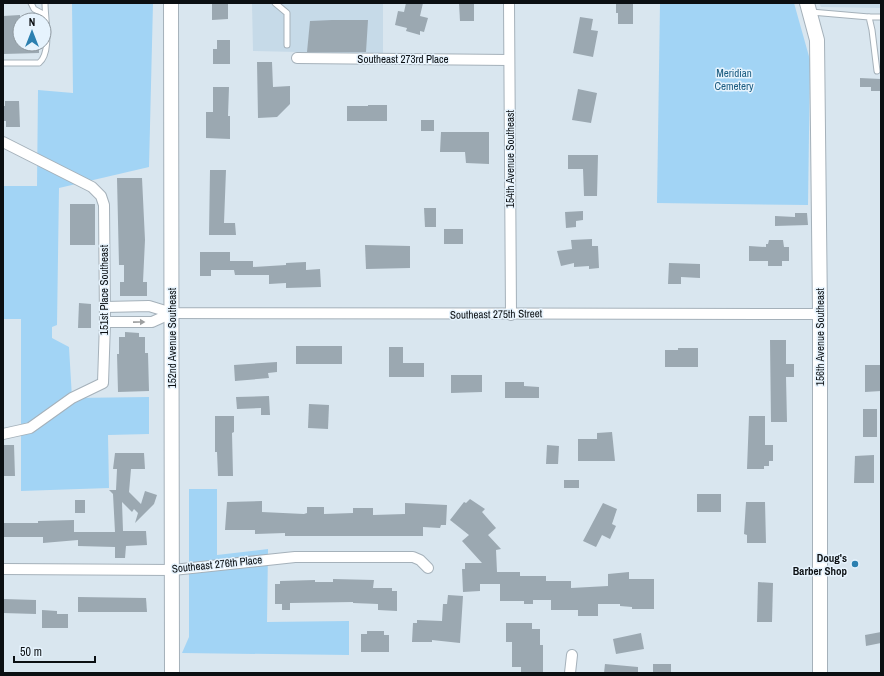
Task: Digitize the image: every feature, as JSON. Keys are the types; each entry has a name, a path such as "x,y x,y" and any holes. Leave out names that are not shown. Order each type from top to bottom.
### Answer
{"street":[{"name":"152nd Avenue Southeast","path":"171,3 172,673"},
{"name":"154th Avenue Southeast","path":"509,3 511,315"},
{"name":"156th Avenue Southeast","path":"809,7 817,40 820,314 820,673"},
{"name":"Southeast 273rd Place","path":"297,58 509,60"},
{"name":"151st Place Southeast","path":"3,142 92,188 101,196 104,205 105,307 103,383 72,398 30,428 3,434"},
{"name":"Southeast 275th Street","path":"105,307 149,306 172,313 511,315 587,313 820,314"},
{"name":"Southeast 275th Street","path":"105,322 152,322 172,313"},
{"name":"Southeast 276th Place","path":"3,569 173,570 295,557 413,557 420,560 428,568"},
{"path":"570,673 572,655"}],"lane":[{"path":"31,3 34,8 40,12"},
{"path":"275,3 287,13 287,45"},
{"path":"809,7 869,17 881,17"},
{"path":"869,17 877,71"},
{"path":"3,63 38,63 42,60 46,52"}],"shaded area":[{"path":"252,3 383,3 383,54 253,51"},
{"path":"819,3 881,3 881,8 821,7"}],"green space":[{"path":"72,3 153,3 149,167 59,188 57,325 52,327 52,338 69,347 72,398 149,397 149,434 108,435 109,488 21,491 21,319 3,319 3,186 37,186 38,90 73,93"},
{"name":"Meridian Cemetery","path":"660,3 794,3 810,60 808,205 657,203"},
{"path":"189,489 217,489 217,555 268,549 267,622 349,621 349,655 182,653 189,637"}],"building":[{"path":"228,3 228,19 212,20 212,4"},
{"path":"406,3 423,3 420,16 428,18 424,32 420,31 420,35 406,31 407,28 395,25 398,11 404,12"},
{"path":"459,3 474,3 474,21 460,21"},
{"path":"616,4 633,4 633,24 618,24"},
{"path":"12,15 12,52 39,53 3,54 3,16"},
{"path":"580,17 593,19 591,30 598,31 593,57 573,53"},
{"path":"368,20 366,52 307,52 310,21"},
{"path":"217,40 230,40 230,64 213,64 213,49 217,49"},
{"path":"257,62 272,62 273,87 290,86 290,104 277,117 258,118"},
{"path":"860,78 881,79 881,91 871,91 871,87 860,87"},
{"path":"213,87 229,87 228,116 230,116 230,139 206,138 206,112 213,112"},
{"path":"578,89 597,93 591,123 572,120"},
{"path":"5,101 19,101 20,127 6,127 6,121 3,121 3,106 5,106"},
{"path":"387,105 387,121 347,121 347,106"},
{"path":"421,120 434,120 434,131 421,131"},
{"path":"441,132 489,132 489,164 466,163 465,152 440,152"},
{"path":"568,155 598,155 597,196 584,196 583,169 568,169"},
{"path":"210,170 226,170 224,223 235,223 236,235 209,235"},
{"path":"117,178 142,178 145,240 143,282 147,282 147,296 120,296 120,282 124,282 124,265 119,265"},
{"path":"70,204 95,204 95,245 70,245"},
{"path":"424,208 436,208 436,227 425,227"},
{"path":"583,211 583,220 576,221 576,227 566,228 565,212"},
{"path":"795,213 807,213 808,225 775,226 775,216 795,217"},
{"path":"444,229 463,229 463,244 444,244"},
{"path":"592,239 592,246 598,246 599,268 589,269 589,266 574,267 574,263 561,266 557,251 572,249 571,240"},
{"path":"769,240 783,240 784,247 789,247 789,261 782,261 782,266 768,266 768,261 749,261 749,246 766,247"},
{"path":"365,245 410,246 410,268 366,269"},
{"path":"200,252 230,252 230,261 253,261 253,267 306,262 306,270 320,269 321,287 286,288 286,283 269,284 269,275 235,275 234,270 211,270 211,276 200,276"},
{"path":"669,263 700,264 700,278 681,277 681,284 668,284"},
{"path":"79,303 91,304 91,328 78,328"},
{"path":"125,332 139,333 139,337 145,337 145,353 148,353 149,391 118,392 117,354 119,354 119,337 125,337"},
{"path":"770,340 786,340 786,364 794,364 794,377 786,377 787,422 771,422"},
{"path":"296,346 342,346 342,364 296,364"},
{"path":"389,347 403,347 403,363 424,363 424,377 389,377"},
{"path":"678,348 698,348 698,367 665,367 665,350 678,350"},
{"path":"277,362 277,372 268,373 269,378 235,381 234,365"},
{"path":"865,365 880,365 881,391 865,392"},
{"path":"451,375 482,375 482,392 451,393"},
{"path":"505,382 524,382 524,386 539,387 539,398 505,398"},
{"path":"269,396 270,415 261,415 261,408 237,409 236,397"},
{"path":"309,404 329,405 328,429 308,428"},
{"path":"863,409 877,409 877,437 863,437"},
{"path":"215,416 234,416 234,432 232,433 233,476 218,476 217,452 215,452"},
{"path":"749,416 765,416 765,445 773,445 773,461 769,461 769,466 764,466 764,469 747,469"},
{"path":"612,432 615,461 578,461 578,439 597,439 597,433"},
{"path":"3,445 14,445 15,476 3,476"},
{"path":"547,445 559,446 558,464 546,464"},
{"path":"115,453 144,453 145,469 131,469 129,492 141,504 145,491 157,495 154,504 135,523 138,513 134,509 132,512 122,502 123,531 146,531 147,545 126,546 125,558 115,558 115,547 78,546 78,540 43,543 43,537 3,537 3,523 38,523 38,521 74,520 74,532 115,532 113,494 109,490 116,490 117,469 113,469"},
{"path":"874,455 874,483 854,483 855,456"},
{"path":"564,480 579,480 579,488 564,488"},
{"path":"697,494 721,494 721,512 697,512"},
{"path":"470,499 485,509 482,512 496,528 488,535 501,549 496,550 497,572 520,572 520,576 546,576 546,581 571,581 571,588 608,586 608,574 629,572 629,579 654,579 654,609 632,609 632,607 620,606 620,604 598,604 598,616 578,616 578,610 551,610 551,600 533,600 533,604 524,604 524,601 500,601 500,584 480,584 480,591 463,592 462,569 465,569 465,563 482,563 462,541 469,535 450,520 464,502 466,503"},
{"path":"75,500 85,500 85,513 75,513"},
{"path":"262,501 262,512 304,514 307,513 307,507 324,507 324,514 353,513 353,508 373,508 373,515 405,514 405,503 447,505 446,525 441,525 440,528 423,527 423,536 285,536 285,533 255,534 255,530 225,530 227,502"},
{"path":"746,502 765,502 766,543 747,543 747,535 744,534"},
{"path":"603,503 617,509 612,524 616,526 610,539 602,535 596,547 583,541"},
{"path":"333,579 374,580 373,588 392,588 392,591 397,591 397,611 378,610 378,604 353,602 290,603 290,610 282,610 282,604 275,604 275,584 280,584 280,581 315,580 315,582 333,582"},
{"path":"758,582 773,583 772,622 757,622"},
{"path":"448,595 463,596 460,643 432,640 432,642 412,642 413,623 417,623 417,620 442,621 443,604 447,604"},
{"path":"78,597 146,598 147,612 78,612"},
{"path":"4,599 36,600 36,614 3,613"},
{"path":"42,610 57,611 57,614 68,614 68,628 42,628"},
{"path":"506,623 532,623 532,629 540,629 540,645 543,645 543,673 521,673 521,667 512,667 512,642 506,642"},
{"path":"367,631 384,631 384,635 389,635 389,652 361,652 361,634 367,634"},
{"path":"881,632 881,643 866,646 865,635"},
{"path":"641,633 644,649 616,654 613,639"},
{"path":"605,664 638,667 638,673 604,673"},
{"path":"653,664 671,664 671,673 653,673"}],"place":[{"name":"Doug's Barber Shop","path":"855,564"}]}
